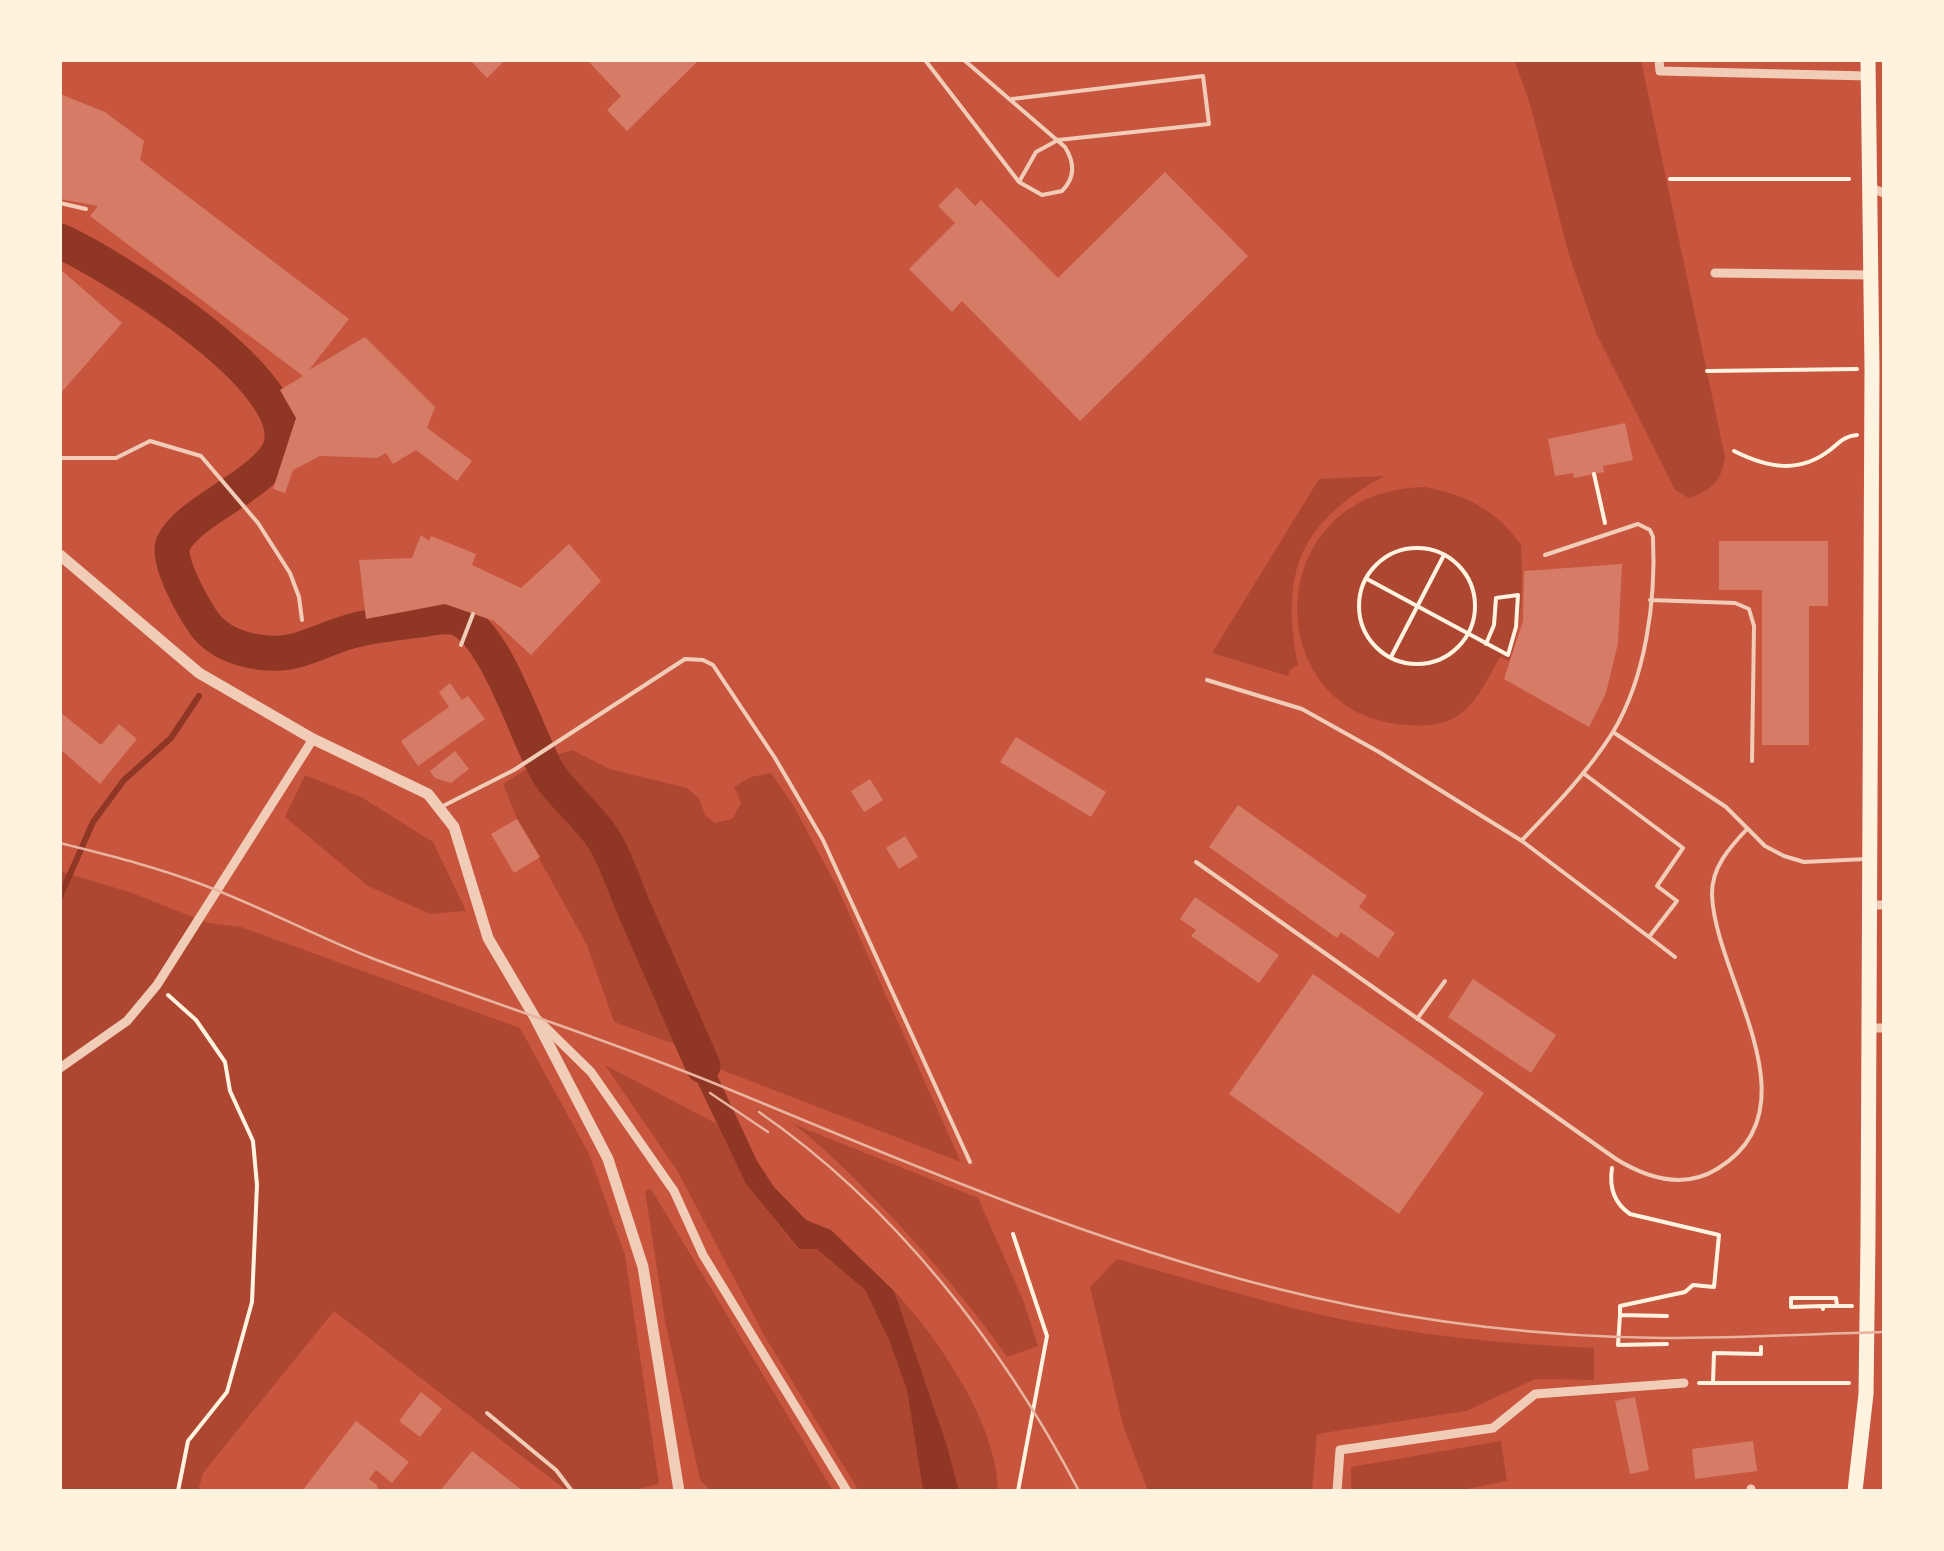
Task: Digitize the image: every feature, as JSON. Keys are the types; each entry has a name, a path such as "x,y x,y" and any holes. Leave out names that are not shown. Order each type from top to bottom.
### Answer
{"highway":[{"path":"1856,1491 1866,1389 1867,1146 1876,1028 1876,905 1868,859 1878,683 1870,274 1876,190 1868,68"}],"street":[{"path":"1659,66 1868,68"},
{"path":"1715,273 1870,274"},
{"path":"60,555 198,673 314,739 428,794 454,827 488,938 534,1016 608,1159 643,1268 679,1491"},
{"path":"60,1068 127,1021 157,985 314,739"},
{"path":"534,1016 591,1072 674,1191 703,1256 846,1491"},
{"path":"1867,1146 1884,1146"},
{"path":"1337,1491 1340,1450 1493,1428 1535,1394 1684,1383"}],"lane":[{"path":"925,60 1019,182 1049,196 1068,186 1072,158 1058,140 964,60"},
{"path":"1012,99 1203,76 1209,124 1058,140 1036,152 1019,182"},
{"path":"60,203 86,209"},
{"path":"60,458 116,458 150,441 201,456 258,522 290,574 299,596 302,620"},
{"path":"1522,841 1584,773 1613,732 1644,650 1654,552 1650,530 1638,524 1546,556"},
{"path":"1650,600 1735,603 1749,610 1754,626 1752,761"},
{"path":"461,645 473,614"},
{"path":"439,808 514,770 685,659 713,665 775,758 822,840 970,1162"},
{"path":"1207,680 1302,708 1444,791 1522,841 1675,956"},
{"path":"1613,732 1726,807 1765,846 1804,862 1868,859"},
{"path":"1584,773 1683,848 1657,886 1677,901 1648,937"},
{"path":"1196,862 1616,1159 1664,1180 1710,1174 1737,1155 1756,1124 1761,1079 1754,1043 1712,898 1717,868 1747,829"},
{"path":"1418,1019 1445,980"},
{"path":"488,1413 556,1470 572,1491"}],"path":[{"path":"1670,179 1848,180"},
{"path":"1708,371 1872,368"},
{"path":"1734,451 1776,466 1798,467 1813,462 1846,436 1872,434"},
{"path":"1594,474 1600,509 1610,534"},
{"path":"1406,549 1444,554 1469,580 1475,598 1468,635 1456,650 1440,660 1421,664 1390,658 1370,641 1362,624 1360,604 1366,579 1388,556 1406,549"},
{"path":"1390,658 1444,554"},
{"path":"1366,579 1508,656 1516,627 1518,595 1496,598 1494,625 1486,644"},
{"path":"157,985 196,1020 224,1062 230,1091 252,1141 257,1185 252,1302 227,1392 188,1441 178,1491"},
{"path":"1616,1159 1612,1189 1621,1208 1638,1218 1719,1235 1714,1287 1693,1285 1685,1292 1620,1306 1618,1345 1667,1344"},
{"path":"1013,1234 1048,1336 1018,1491"},
{"path":"1825,1307 1791,1307 1791,1298 1836,1298 1837,1306"},
{"path":"1620,1315 1668,1316"},
{"path":"1713,1383 1714,1354 1760,1354 1760,1347"},
{"path":"1684,1383 1866,1389"}],"shaded area":[{"path":"1514,60 1641,60 1725,457 1718,479 1697,495 1689,498 1675,490 1596,333 1569,255 1530,104"},
{"path":"1384,476 1333,512 1303,553 1292,602 1298,665 1288,676 1212,653 1319,479"},
{"path":"1425,487 1479,506 1502,522 1521,545 1522,589 1509,661 1500,657 1481,691 1462,713 1450,720 1418,726 1397,724 1352,709 1320,680 1302,642 1298,600 1308,559 1332,523 1371,497"},
{"path":"572,750 610,769 687,788 699,798 705,815 715,823 732,819 741,803 734,787 751,777 771,773 793,805 837,887 961,1162 714,1067 612,840 549,757"},
{"path":"533,765 596,847 656,976 680,1046 614,1022 587,945 517,819 503,784"},
{"path":"305,775 363,798 433,842 466,911 430,914 368,886 285,817"},
{"path":"60,871 132,893 208,923 241,927 520,1028 589,1154 625,1255 659,1484 630,1491 567,1491 334,1311 203,1473 198,1491 60,1491"},
{"path":"673,1021 695,1028 757,1161 774,1187 806,1220 831,1230 894,1291 959,1491 923,1491 907,1390 865,1290 817,1249 799,1249 746,1184 680,1046"},
{"path":"605,1065 717,1124 746,1184 798,1249 817,1249 865,1290 907,1390 923,1491 859,1491 764,1335 678,1172"},
{"path":"793,1124 978,1198 1023,1300 1038,1346 1007,1357 905,1231 843,1167"},
{"path":"651,1189 833,1491 711,1491 700,1480 665,1321 645,1191"},
{"path":"1117,1259 1359,1323 1459,1338 1594,1348 1594,1380 1535,1379 1466,1411 1317,1434 1312,1491 1148,1491 1123,1425 1090,1287"},
{"path":"894,1291 929,1333 977,1411 988,1438 998,1491 959,1491"},
{"path":"1501,1441 1507,1481 1456,1491 1351,1491 1351,1467"}],"building":[{"path":"470,60 505,60 487,78"},
{"path":"587,60 699,60 627,131 607,110 621,96"},
{"path":"60,94 105,112 144,141 140,160 349,319 309,370 365,337 435,407 427,428 472,461 457,481 416,450 393,464 386,453 377,458 320,456 293,470 285,493 273,489 296,418 280,390 303,376 90,216 98,206 60,199"},
{"path":"1165,172 1248,256 1080,421 962,301 952,312 909,269 955,223 938,206 957,187 975,206 981,200 1058,278"},
{"path":"60,269 122,323 60,394"},
{"path":"1625,423 1633,460 1603,466 1604,472 1574,478 1573,473 1555,476 1548,439"},
{"path":"421,535 429,541 431,536 476,554 472,565 521,588 569,544 601,581 531,655 494,621 445,604 366,619 359,560 412,558"},
{"path":"1719,541 1828,541 1828,606 1809,606 1809,745 1762,745 1762,590 1719,590"},
{"path":"1622,564 1618,643 1606,693 1589,727 1504,679 1523,621 1524,571"},
{"path":"450,683 462,700 468,696 485,719 418,766 401,741 449,707 439,692"},
{"path":"60,712 101,745 119,724 137,739 100,784 60,749"},
{"path":"1016,737 1106,792 1091,817 1000,762"},
{"path":"455,751 469,769 451,783 435,778 430,771"},
{"path":"870,779 883,800 864,812 851,791"},
{"path":"1238,805 1367,896 1359,907 1395,933 1378,958 1341,932 1337,938 1209,847"},
{"path":"517,819 540,857 514,873 491,834"},
{"path":"905,836 918,857 899,869 886,848"},
{"path":"1195,897 1279,955 1259,983 1191,936 1196,930 1180,919"},
{"path":"1313,974 1484,1093 1399,1214 1229,1094"},
{"path":"1473,979 1556,1035 1531,1073 1448,1017"},
{"path":"421,1392 442,1409 420,1437 399,1421"},
{"path":"1635,1397 1649,1470 1630,1474 1615,1401"},
{"path":"356,1421 409,1462 392,1483 376,1470 369,1479 378,1491 302,1491"},
{"path":"1753,1441 1757,1471 1695,1479 1692,1449"},
{"path":"472,1451 523,1491 440,1491"}],"waterway":[{"path":"60,241 161,301 203,332 240,365 268,398 282,429 276,456 265,468 192,522 173,544 177,573 206,626 233,645 276,653 360,629 434,618 457,618 471,627 497,664 548,773 606,843 703,1066"},
{"path":"60,897 93,822 124,780 171,738 199,696"}],"tram line":[{"path":"60,843 198,883 374,959 674,1067 1010,1203 1235,1278 1399,1314 1531,1331 1664,1338 1884,1332"},
{"path":"710,1093 768,1132"},
{"path":"759,1112 856,1190 941,1282 1016,1384 1079,1491"}]}
